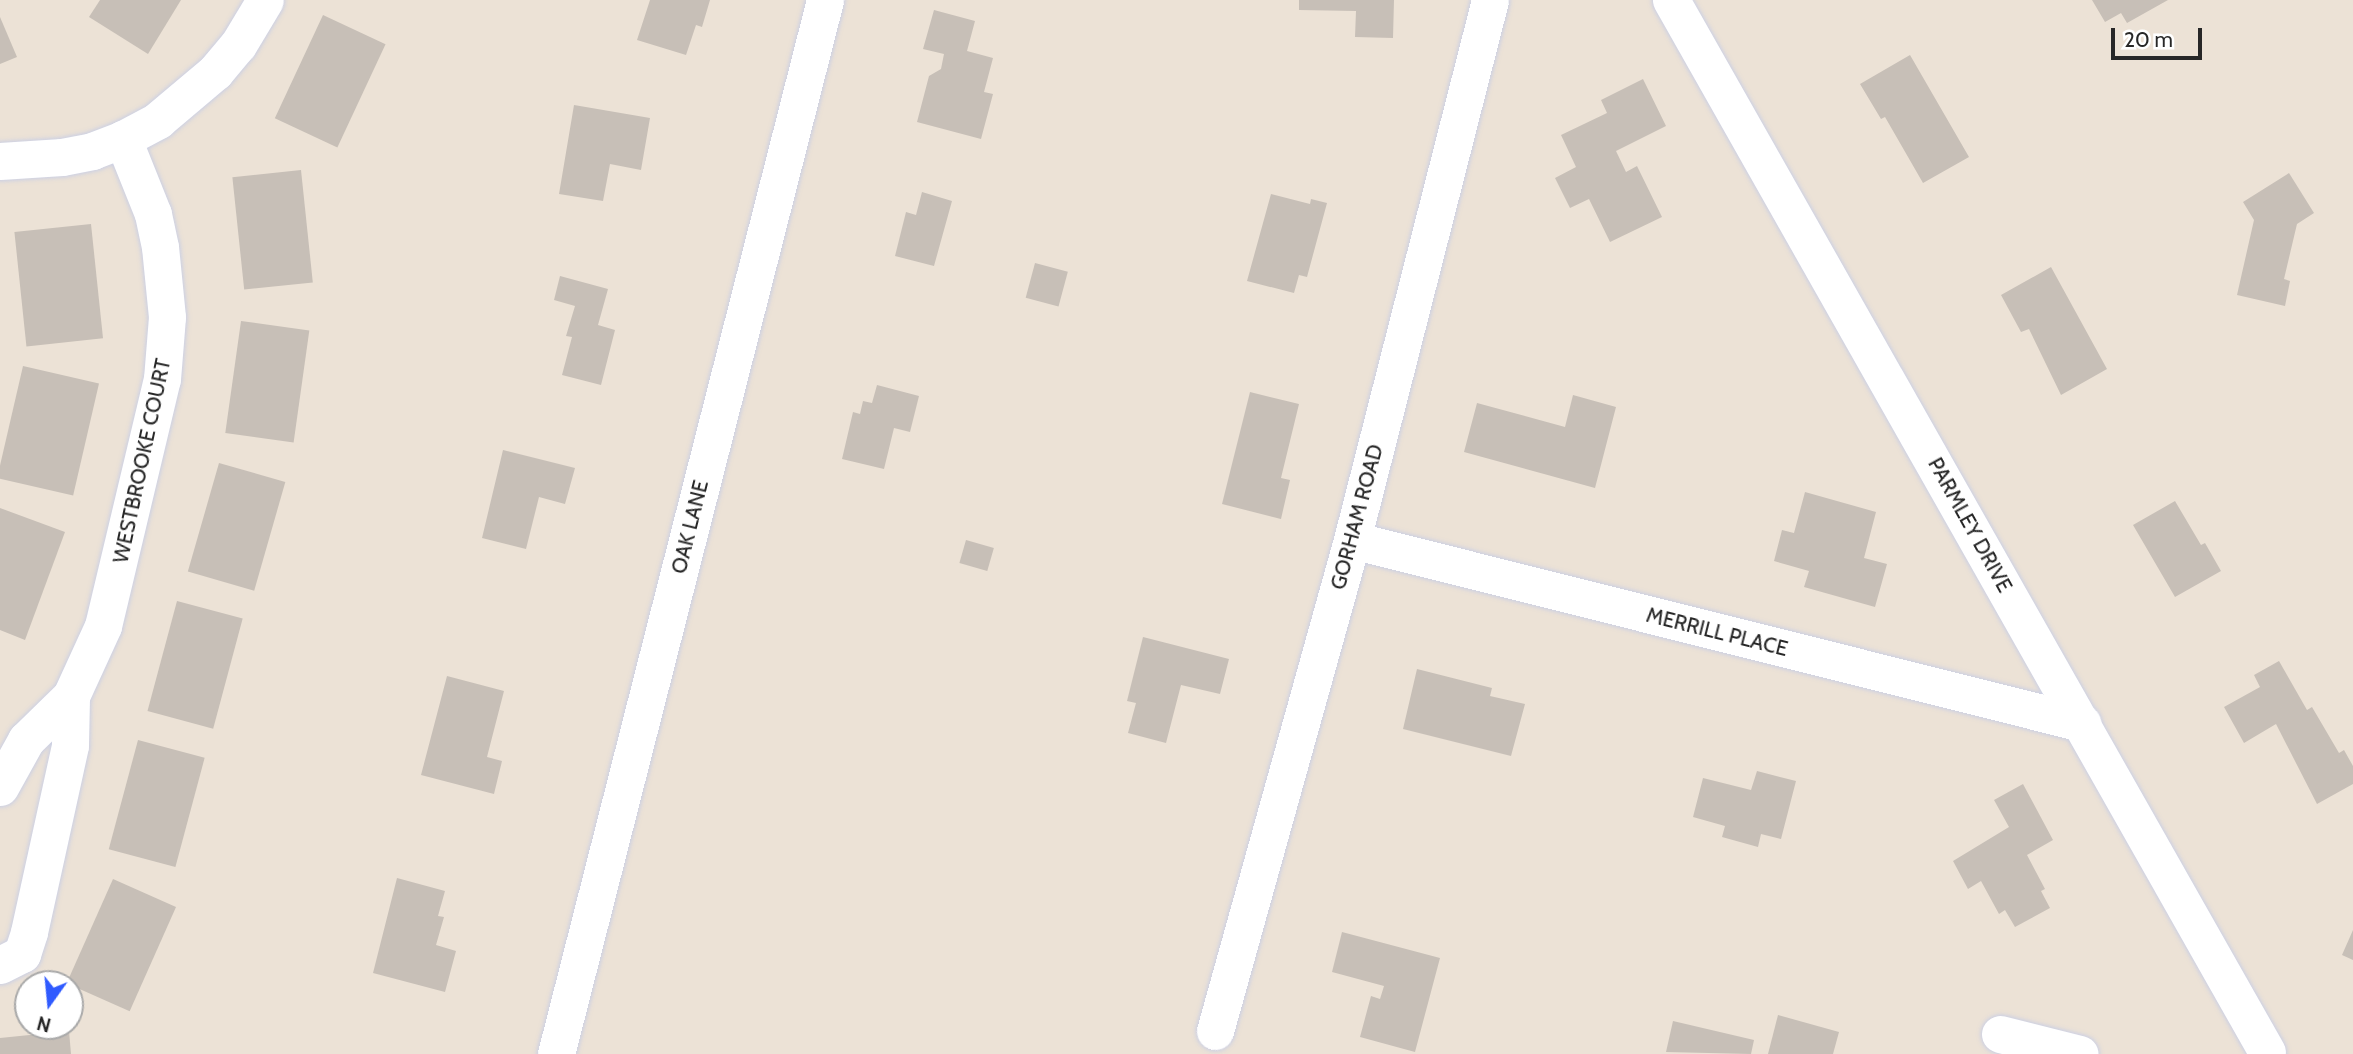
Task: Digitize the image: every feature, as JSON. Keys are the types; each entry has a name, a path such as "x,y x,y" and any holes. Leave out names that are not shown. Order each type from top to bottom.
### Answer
{"street":[{"path":"0,161 62,157 123,139 159,120 215,72 238,45 265,0"},
{"name":"OAK LANE","path":"556,1054 825,0"},
{"name":"GORHAM ROAD","path":"1215,1031 1352,540 1490,0"},
{"name":"PARMLEY DRIVE","path":"1671,0 2267,1052"},
{"name":"WESTBROOKE COURT","path":"0,787 26,740 71,696 103,626 114,589 162,379 167,344 166,284 160,247 153,214 123,139"},
{"name":"MERRILL PLACE","path":"1352,540 2082,723"},
{"name":"WESTBROOKE COURT","path":"0,965 22,954 29,932 69,745 71,696"},
{"path":"2000,1034 2080,1054"}],"building":[{"path":"100,0 181,0 148,54 89,17"},
{"path":"650,0 710,0 702,27 696,25 686,55 637,40"},
{"path":"1299,0 1394,0 1393,38 1355,37 1356,11 1299,10"},
{"path":"2092,0 2168,0 2127,23 2121,13 2105,22"},
{"path":"934,10 975,21 967,51 993,58 984,92 993,94 981,139 917,122 929,76 941,69 944,54 923,49"},
{"path":"323,15 386,44 337,147 275,118"},
{"path":"0,17 17,57 0,64"},
{"path":"1910,55 1969,157 1923,183 1885,117 1881,119 1860,84"},
{"path":"1643,79 1666,126 1616,151 1626,172 1637,166 1662,217 1610,242 1589,199 1570,208 1555,178 1576,167 1561,135 1607,113 1601,100"},
{"path":"574,105 650,118 641,170 610,164 603,201 559,194"},
{"path":"301,170 313,282 244,290 232,177"},
{"path":"2289,173 2314,213 2297,224 2284,279 2290,281 2285,306 2237,295 2254,220 2243,202"},
{"path":"922,192 952,201 934,266 895,256 906,212 916,215"},
{"path":"1271,194 1310,204 1311,199 1327,203 1307,277 1299,275 1294,293 1247,281"},
{"path":"91,224 103,338 26,346 14,232"},
{"path":"1035,263 1068,272 1059,307 1026,298"},
{"path":"2051,267 2107,369 2061,395 2029,329 2021,332 2001,295"},
{"path":"560,276 608,289 598,325 615,330 601,385 562,375 572,337 566,336 575,306 554,300"},
{"path":"241,321 309,331 294,443 225,433"},
{"path":"23,366 99,384 73,496 0,479 0,466"},
{"path":"877,385 919,396 910,432 894,428 884,469 842,459 853,412 860,414 863,401 872,403"},
{"path":"1250,392 1299,404 1281,478 1290,480 1281,519 1222,504"},
{"path":"1573,395 1616,407 1595,488 1464,452 1477,403 1565,427"},
{"path":"503,450 575,468 565,504 539,497 526,549 482,538"},
{"path":"219,463 285,482 254,591 188,572"},
{"path":"1805,492 1876,512 1864,558 1887,564 1875,607 1804,587 1809,571 1774,561 1782,530 1794,533"},
{"path":"2175,501 2201,545 2205,543 2221,571 2175,597 2133,525"},
{"path":"0,508 65,532 25,640 0,630"},
{"path":"966,540 994,548 987,571 959,563"},
{"path":"177,601 243,619 213,729 147,711"},
{"path":"1143,637 1229,659 1220,694 1181,685 1166,743 1128,733 1136,703 1127,701"},
{"path":"2279,661 2307,710 2312,707 2339,753 2344,750 2353,766 2353,784 2317,804 2276,724 2244,743 2224,707 2260,687 2254,675"},
{"path":"1417,669 1492,688 1490,696 1525,704 1511,756 1403,729"},
{"path":"447,676 504,691 487,757 502,761 494,794 421,775"},
{"path":"138,740 205,758 175,867 109,849"},
{"path":"1757,771 1796,781 1781,839 1761,834 1758,847 1722,837 1725,826 1693,817 1703,778 1751,790"},
{"path":"2023,784 2053,840 2027,855 2045,889 2041,891 2050,908 2015,927 2005,910 1999,914 1981,881 1968,889 1953,861 2009,827 1994,800"},
{"path":"397,878 445,891 438,916 444,917 436,945 456,951 445,992 373,973"},
{"path":"113,879 176,907 130,1011 84,991 84,970 72,970"},
{"path":"2353,930 2353,960 2342,955"},
{"path":"1342,932 1440,958 1415,1052 1360,1037 1371,996 1380,999 1384,986 1332,972"},
{"path":"1778,1015 1839,1032 1833,1054 1768,1054"},
{"path":"1673,1021 1754,1040 1751,1054 1666,1052"},
{"path":"0,1038 70,1040 71,1054 0,1054"}]}
